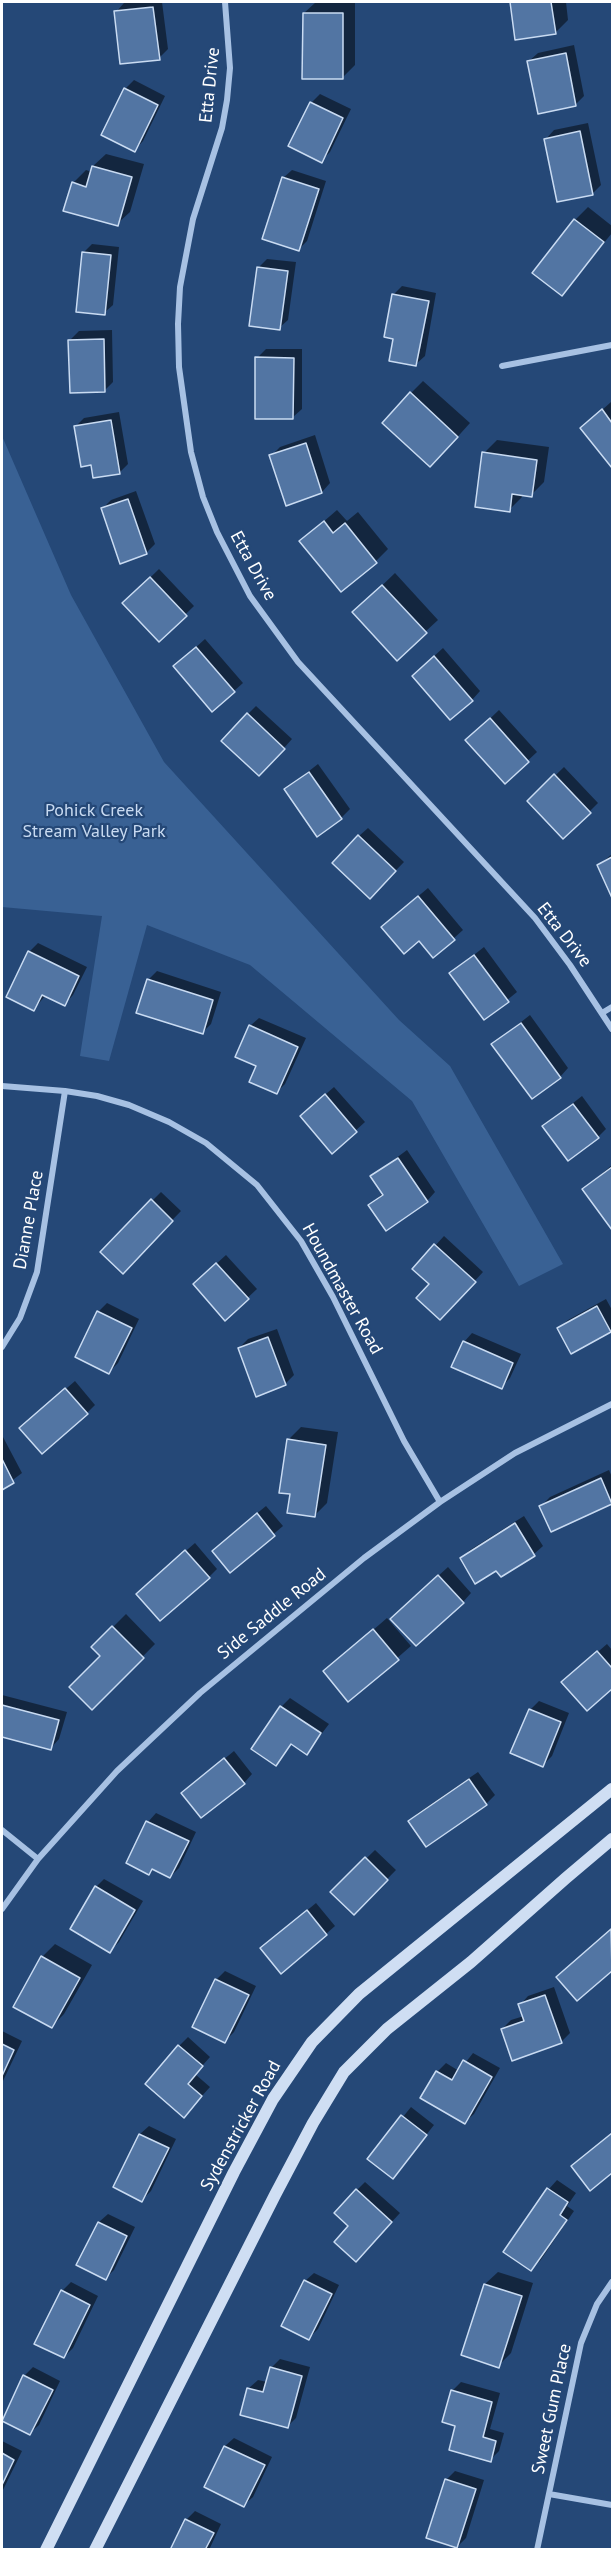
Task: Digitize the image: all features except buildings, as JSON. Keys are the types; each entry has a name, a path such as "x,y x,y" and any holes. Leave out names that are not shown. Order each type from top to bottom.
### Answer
{"main road":[{"name":"Sydenstricker Road","path":"46,2550 234,2172 273,2099 312,2042 359,1994 612,1789"},
{"path":"95,2550 275,2195 313,2123 344,2072 387,2029 471,1962 612,1839"}],"street":[{"name":"Etta Drive","path":"225,2 230,68 227,100 222,129 193,219 180,287 178,324 183,410 191,452 210,515 231,563 250,596 298,663 535,918 612,1029"},
{"path":"502,366 612,345"},
{"path":"603,1013 612,1006"},
{"name":"Houndmaster Road","path":"2,1086 65,1091 129,1105 169,1122 206,1143 257,1185 301,1241 333,1297 404,1441 440,1502"},
{"name":"Dianne Place","path":"2,1347 20,1318 37,1272 65,1091"},
{"name":"Side Saddle Road","path":"2,1909 38,1859 117,1771 200,1693 364,1558 440,1502 515,1453 612,1404"},
{"path":"2,1830 38,1859"},
{"name":"Sweet Gum Place","path":"537,2550 581,2343 597,2304 612,2282"},
{"path":"549,2494 612,2505"}],"green space":[{"name":"Pohick Creek Stream Valley Park","path":"2,436 71,595 164,762 399,1020 450,1066 563,1264 519,1286 412,1101 250,965 147,925 109,1061 80,1056 102,916 2,907"}]}
